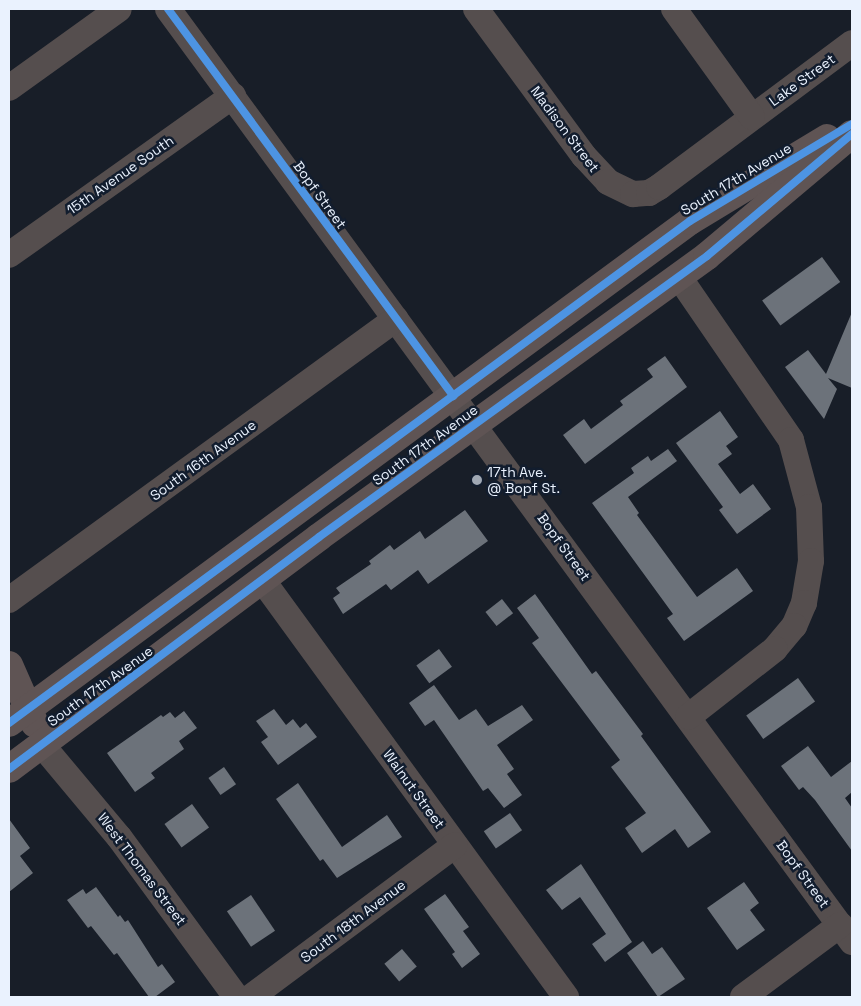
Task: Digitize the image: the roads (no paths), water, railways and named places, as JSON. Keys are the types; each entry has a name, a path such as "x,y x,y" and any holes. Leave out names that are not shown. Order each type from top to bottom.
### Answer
{"main road":[{"name":"South 17th Avenue","path":"15,716 698,215 852,124"},
{"name":"South 17th Avenue","path":"9,769 474,425 679,277 852,134"},
{"name":"West Thomas Street","path":"9,665 15,716 42,745"}],"street":[{"path":"9,88 119,9"},
{"name":"Bopf Street","path":"168,9 846,934"},
{"name":"Madison Street","path":"476,9 584,156 619,190 633,194 649,193 752,118"},
{"path":"674,9 752,118"},
{"name":"Lake Street","path":"752,118 852,43"},
{"name":"15th Avenue South","path":"9,255 232,96"},
{"path":"679,277 791,440 809,508 811,561 806,595 794,626 775,649 688,717"},
{"name":"South 16th Avenue","path":"9,600 396,319"},
{"name":"Walnut Street","path":"263,581 566,997"},
{"name":"West Thomas Street","path":"42,745 119,837 236,997"},
{"name":"South 18th Avenue","path":"251,997 455,845"},
{"path":"743,997 846,934"}],"place":[{"name":"17th Ave. @ Bopf St.","path":"477,480"}]}
